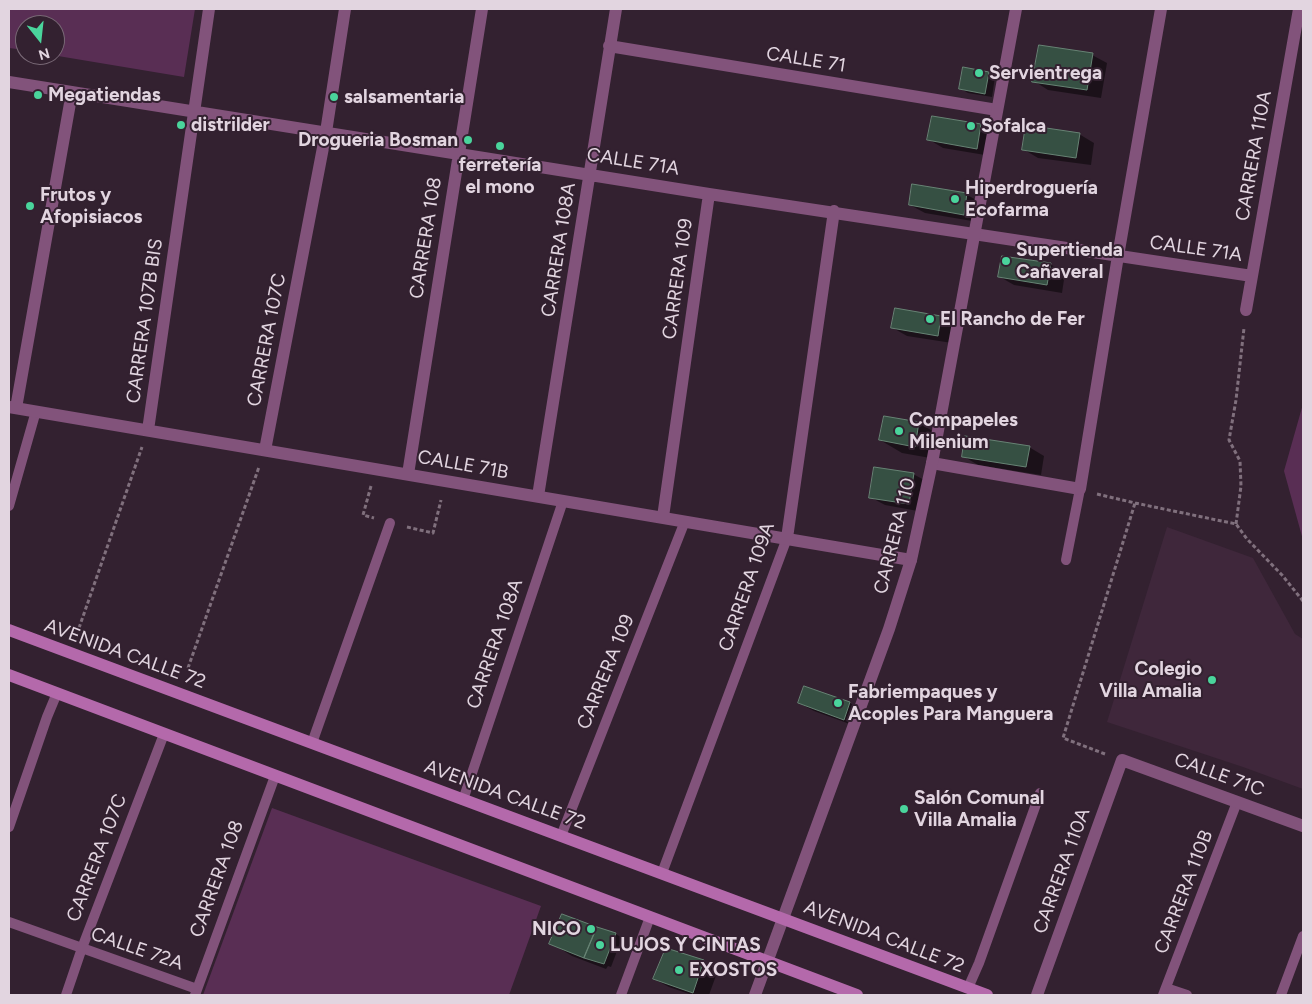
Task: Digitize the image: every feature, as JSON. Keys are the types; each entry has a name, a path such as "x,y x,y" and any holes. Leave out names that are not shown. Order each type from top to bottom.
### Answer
{"main road":[{"name":"AVENIDA CALLE 72","path":"9,630 987,995"},
{"path":"9,675 858,995"}],"street":[{"name":"CARRERA 107B BIS","path":"148,430 208,9"},
{"name":"CARRERA 107C","path":"265,450 326,132 345,9"},
{"name":"CARRERA 108","path":"408,474 482,9"},
{"name":"CARRERA 108A","path":"538,496 616,9"},
{"name":"CARRERA 110","path":"755,995 892,621 911,560 932,463 1016,9"},
{"path":"932,463 1080,489 1161,9"},
{"name":"CARRERA 110A","path":"1246,310 1299,9"},
{"name":"CALLE 71","path":"609,46 997,110"},
{"name":"CALLE 71A","path":"9,82 709,194 834,211 1252,276"},
{"path":"12,407 72,92"},
{"name":"CARRERA 109","path":"664,517 709,194"},
{"name":"CARRERA 109A","path":"787,538 834,211"},
{"name":"CALLE 71B","path":"12,407 911,560"},
{"name":"CARRERA 110A","path":"1037,995 1122,760"},
{"name":"CALLE 71C","path":"1122,760 1303,826"}],"lane":[{"path":"9,506 36,411"},
{"path":"1066,560 1080,489"},
{"name":"CARRERA 108A","path":"463,800 563,501"},
{"name":"CARRERA 109","path":"561,836 685,521"},
{"path":"312,743 390,523"},
{"name":"CARRERA 109A","path":"662,873 787,538"},
{"path":"9,826 47,717 57,694"},
{"name":"CARRERA 107C","path":"66,995 82,948 164,734"},
{"name":"CARRERA 108","path":"196,992 275,776"},
{"path":"968,988 979,963 1040,793"},
{"name":"CARRERA 110B","path":"1165,992 1237,802"},
{"path":"621,995 650,917"},
{"name":"CALLE 72A","path":"9,922 196,992"},
{"path":"1281,995 1303,936"},
{"path":"1165,992 1187,995"}],"path":[{"path":"1236,524 1241,486 1240,461 1229,440 1236,400 1246,310"},
{"name":"CARRERA 107B BIS","path":"79,628 148,430"},
{"path":"188,668 265,450"},
{"path":"1080,489 1135,503 1236,524 1247,539 1282,575 1303,601"},
{"path":"1122,760 1063,738 1135,503"}],"shaded area":[{"path":"9,9 195,9 184,77 65,57 65,15 15,15 15,49 9,48"},
{"path":"1303,404 1303,540 1284,471"},
{"name":"Colegio Villa Amalia","path":"1167,527 1253,558 1295,634 1303,639 1303,789 1107,722"},
{"path":"272,808 541,906 509,995 203,995"}],"building":[{"path":"1039,45 1093,53 1087,90 1032,82"},
{"path":"963,67 989,72 985,94 959,89"},
{"path":"932,116 981,124 977,149 927,140"},
{"path":"1026,125 1080,133 1076,158 1022,150"},
{"path":"912,184 967,193 964,215 909,205"},
{"path":"1002,256 1051,263 1047,285 998,277"},
{"path":"895,308 941,316 938,336 891,328"},
{"name":"Compapeles Milenium","path":"884,416 919,422 915,447 879,440"},
{"path":"965,436 1030,446 1026,467 962,457"},
{"path":"874,467 914,473 909,504 869,498"},
{"path":"804,686 850,702 844,720 798,703"},
{"path":"562,914 597,927 584,958 549,944"},
{"name":"LUJOS Y CINTAS","path":"597,927 616,933 604,964 584,958"},
{"name":"EXOSTOS","path":"666,948 704,960 693,993 653,979"}],"place":[{"name":"Servientrega","path":"979,73"},
{"name":"Megatiendas","path":"38,95"},
{"name":"salsamentaria","path":"334,97"},
{"name":"distrilder","path":"181,125"},
{"name":"Sofalca","path":"971,126"},
{"name":"Drogueria Bosman","path":"468,140"},
{"name":"ferretería el mono","path":"500,146"},
{"name":"Hiperdroguería Ecofarma","path":"955,199"},
{"name":"Frutos y Afopisiacos","path":"30,206"},
{"name":"Supertienda Cañaveral","path":"1006,261"},
{"name":"El Rancho de Fer","path":"930,319"},
{"name":"Compapeles Milenium","path":"899,431"},
{"name":"Colegio Villa Amalia","path":"1212,680"},
{"name":"Fabriempaques y Acoples Para Manguera","path":"838,703"},
{"name":"Salón Comunal Villa Amalia","path":"904,809"},
{"name":"NICO","path":"591,929"},
{"name":"LUJOS Y CINTAS","path":"600,945"},
{"name":"EXOSTOS","path":"679,970"}]}
